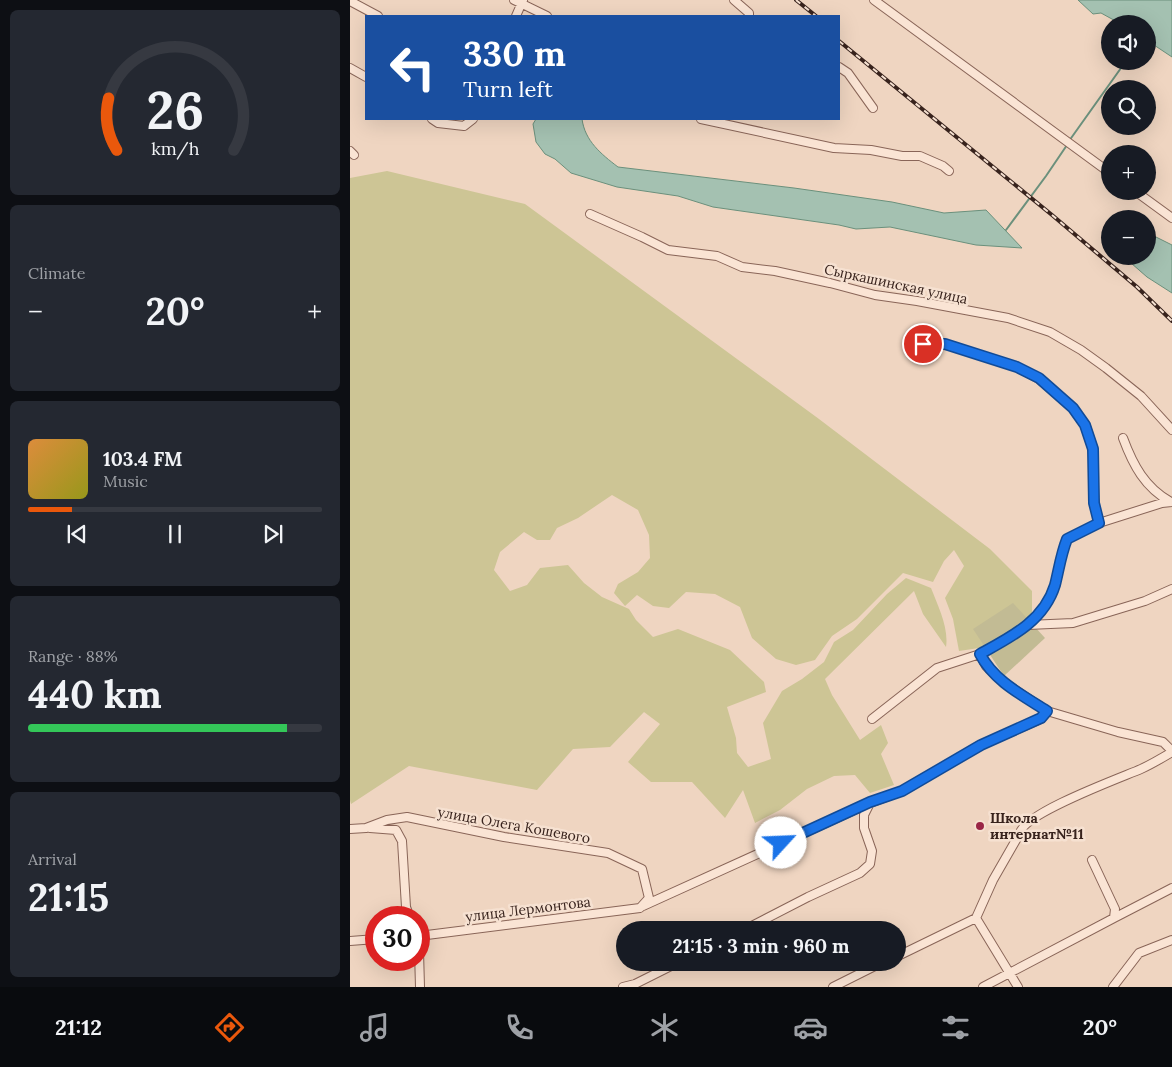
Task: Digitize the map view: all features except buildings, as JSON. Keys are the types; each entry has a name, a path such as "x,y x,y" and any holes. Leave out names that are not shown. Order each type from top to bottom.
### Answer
{"street":[{"path":"514,0 522,2 545,15"},
{"path":"734,0 749,15"},
{"path":"874,0 1101,166"},
{"path":"350,1 376,15"},
{"path":"516,15 522,2"},
{"path":"350,68 365,76"},
{"path":"840,68 848,73 873,108"},
{"path":"434,120 438,123 464,126 472,120"},
{"path":"706,120 834,148 871,150 902,156 920,156 949,171"},
{"path":"1147,200 1172,218"},
{"name":"Сыркашинская улица","path":"590,214 668,250 717,256 742,267 774,271 875,295 1008,318 1050,332 1081,350 1141,396 1172,430"},
{"path":"921,344 945,344 1017,367 1039,378 1073,408 1085,425 1093,449 1094,503 1099,523"},
{"path":"1123,438 1130,458 1149,486 1172,502"},
{"path":"872,719 937,668 980,654 1028,625 1040,614 1050,597 1067,539 1099,523 1162,503 1172,502"},
{"path":"1028,625 1073,623 1145,601 1172,589"},
{"path":"906,952 976,918 1021,829 1035,817 1100,785 1142,769 1172,752 1163,742 1118,732 1047,711 1002,681 986,666 980,654"},
{"name":"улица Лермонтова","path":"430,935 640,908 870,802 902,791 981,745 1041,718 1047,711"},
{"path":"761,921 860,873 870,864 872,852 864,828 864,816 870,802"},
{"name":"улица Олега Кошевого","path":"350,829 366,828 387,820 407,817 504,837 608,854 642,869 649,898 640,908"},
{"path":"366,828 396,830 402,841 406,906"},
{"path":"1092,860 1115,908 1114,918"},
{"path":"983,987 1172,888"},
{"path":"976,918 1018,987"},
{"path":"350,941 365,940"},
{"path":"1113,987 1139,953 1172,940"},
{"path":"420,971 420,987"},
{"path":"623,987 634,984 661,971"},
{"path":"833,987 865,971"}],"shaded area":[{"path":"1078,0 1172,0 1172,57 1156,46 1156,15 1093,14"},
{"path":"535,120 582,120 590,140 600,152 618,167 794,188 892,202 944,213 986,210 1022,248 976,245 890,227 856,229 713,207 678,196 617,187 571,173 555,159 545,154 536,142 533,124"},
{"path":"387,171 525,204 819,419 990,549 1032,591 1032,618 979,648 959,651 953,619 945,598 964,566 954,550 944,561 933,582 903,573 857,619 832,636 815,660 796,665 776,659 752,638 740,607 715,594 686,592 669,608 653,606 637,595 625,606 614,593 618,584 638,572 650,558 649,535 638,510 612,495 578,518 557,528 550,540 537,540 524,532 500,552 494,570 510,591 527,585 540,568 568,565 584,583 602,597 629,609 636,620 653,637 678,629 730,650 764,682 766,692 727,707 736,738 737,753 748,767 771,759 763,723 782,691 824,662 834,642 853,630 887,594 906,578 931,588 946,632 946,647 923,614 914,591 825,679 832,695 860,740 881,725 888,743 881,754 894,785 870,793 855,775 834,776 807,789 780,810 755,823 743,790 725,818 692,782 651,782 628,762 660,724 644,712 610,747 573,749 537,790 409,766 351,804 350,178"},
{"path":"1156,237 1172,245 1172,293 1147,277 1133,265 1156,265"},
{"path":"1013,603 1045,638 1004,676 973,629"}],"waterway":[{"path":"1069,141 1120,70"},
{"path":"1006,230 1067,145"}],"railway":[{"path":"796,0 815,15"},
{"path":"840,42 1052,215 1137,287 1172,321"}],"place":[{"name":"Школа интернат№11","path":"980,826"}],"route":[{"path":"781,843 870,802 902,791 981,745 1041,718 1047,711 1002,681 986,666 980,654 1028,625 1040,614 1050,597 1067,539 1099,523 1094,503 1093,449 1085,425 1073,408 1039,378 1017,367 945,344 923,344"}]}
